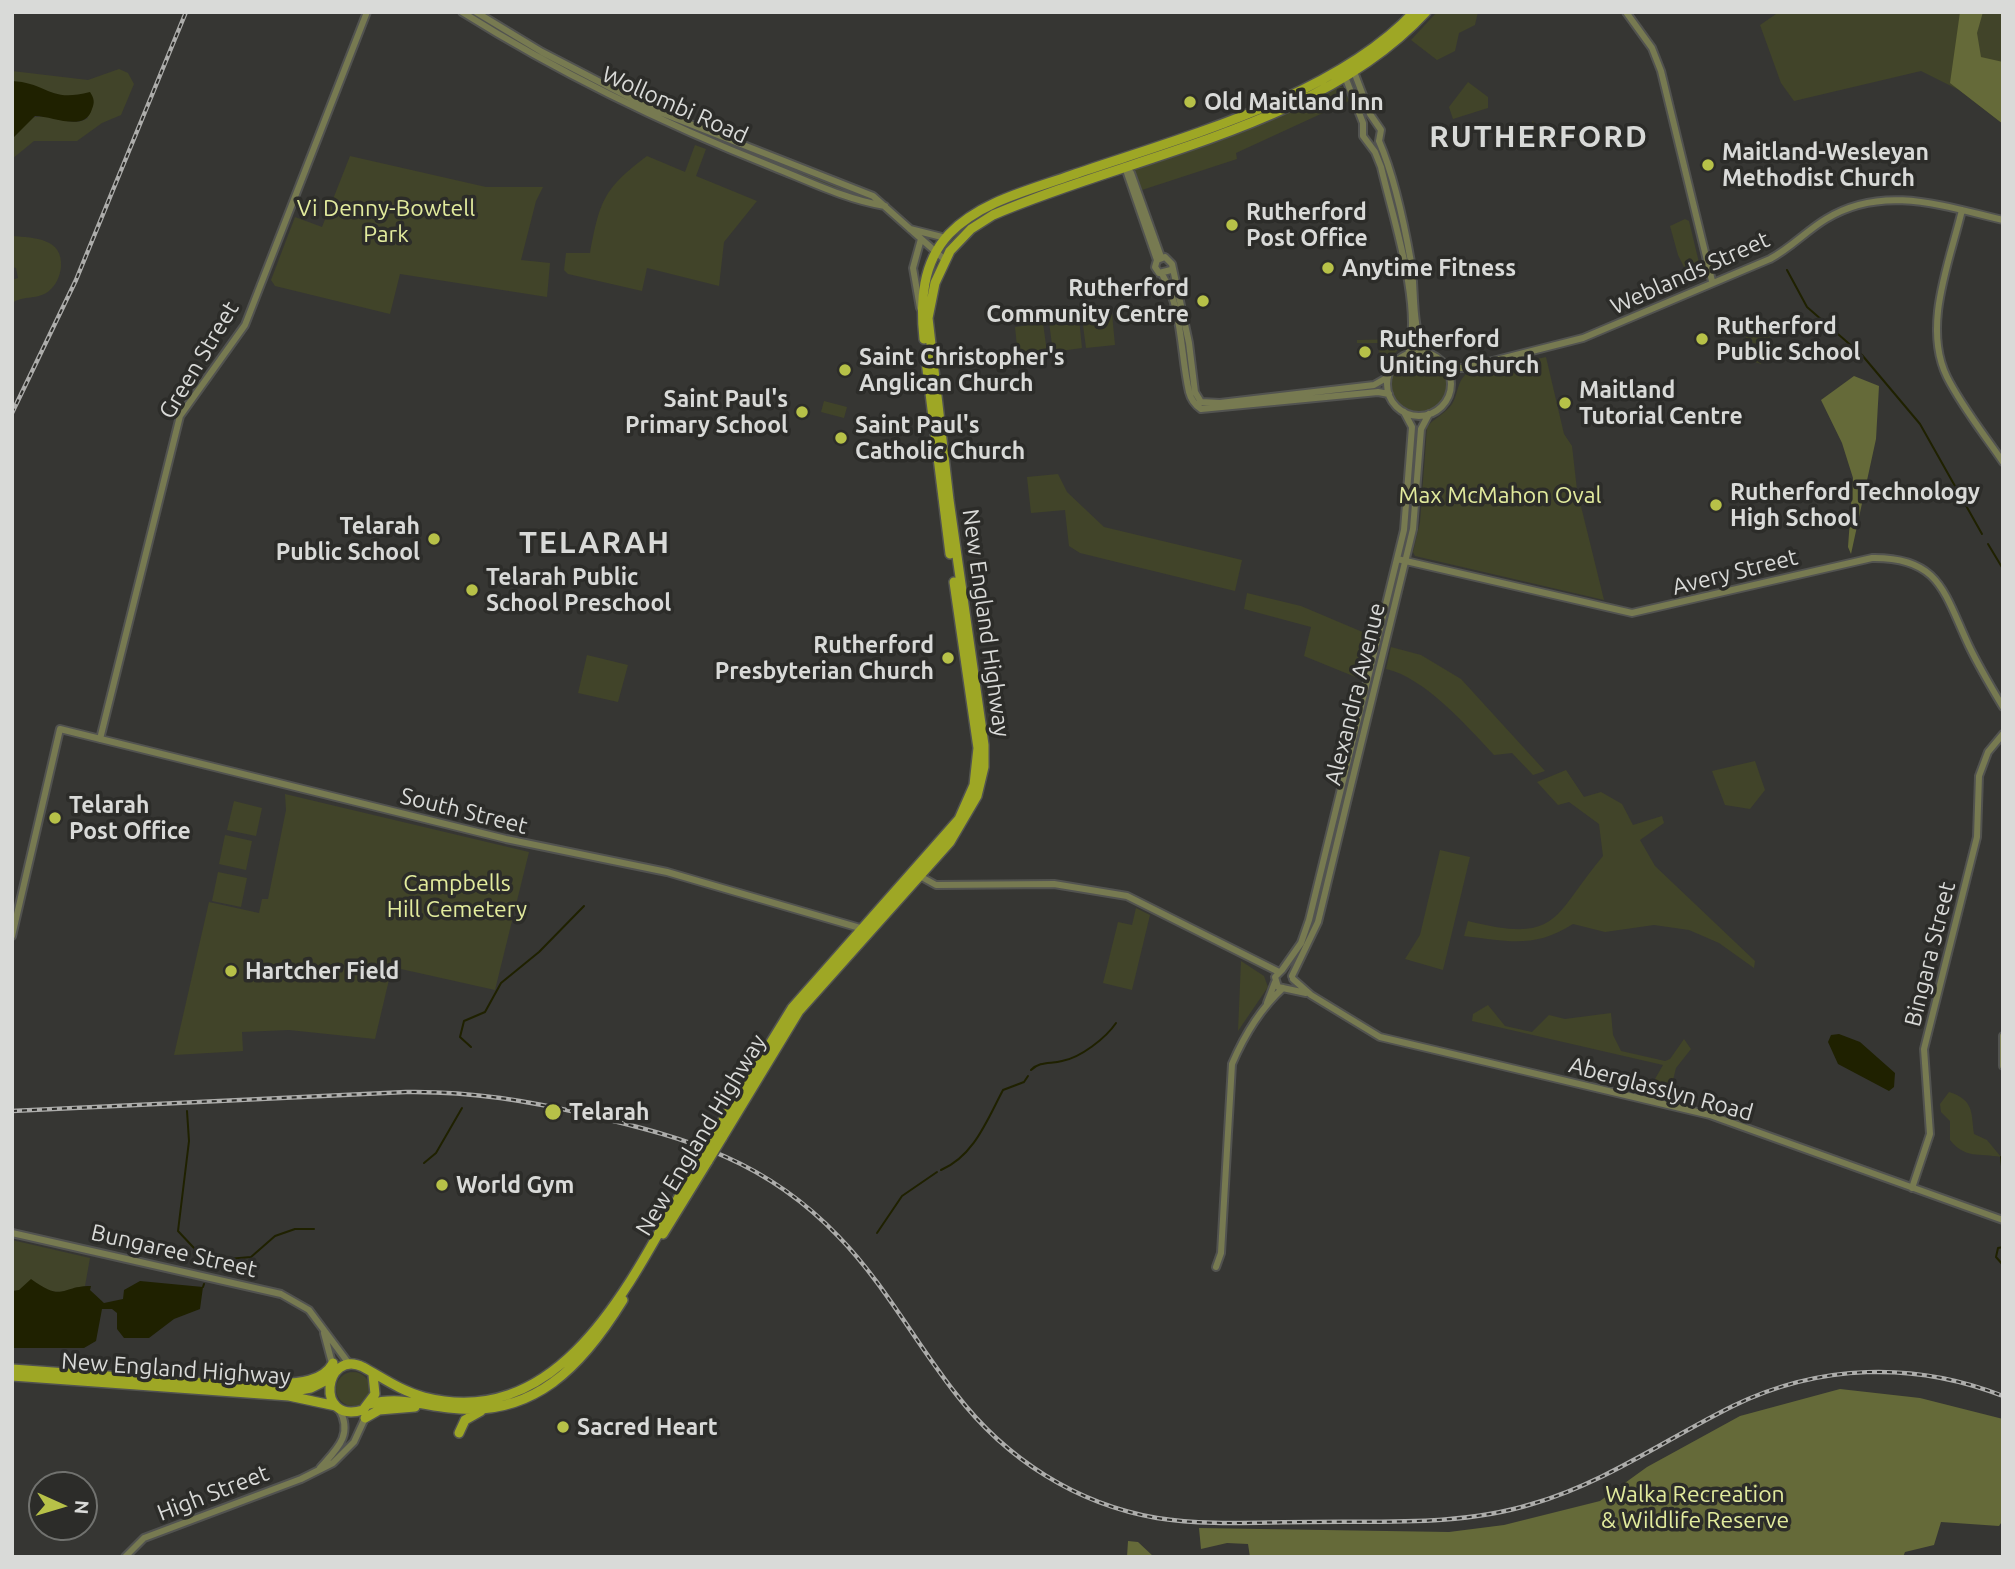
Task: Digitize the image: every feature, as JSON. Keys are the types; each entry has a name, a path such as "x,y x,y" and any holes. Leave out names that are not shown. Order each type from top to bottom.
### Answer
{"highway":[{"name":"New England Highway","path":"1348,71 1414,12"},
{"name":"New England Highway","path":"369,1405 399,1400 472,1409 496,1406 524,1399 549,1386 586,1354 705,1159 792,1008 860,928 942,840 963,811 974,785 978,757 942,504 921,313 925,282 936,252 946,238 982,209 1243,126 1395,43 1426,12"},
{"name":"New England Highway","path":"718,1137 799,1010 919,876 968,816 980,786 984,755 929,334 932,293 945,260 971,229 993,215 1124,162"},
{"name":"New England Highway","path":"373,1375 424,1396 460,1401 507,1395 553,1373 581,1347 622,1292 705,1159"},
{"path":"245,1386 307,1380 323,1375 332,1363"},
{"path":"351,1365 363,1368 373,1375 376,1390 369,1405 358,1412 337,1407 330,1396 332,1377 351,1365"},
{"name":"New England Highway","path":"12,1369 300,1390 332,1377"},
{"name":"New England Highway","path":"12,1376 289,1396 337,1407"},
{"path":"365,1418 379,1410 438,1406"},
{"path":"459,1433 470,1415 496,1406"}],"street":[{"name":"Green Street","path":"100,739 180,416 245,325 367,12"},
{"name":"Wollombi Road","path":"462,12 624,100 744,156 885,206 945,260"},
{"name":"Wollombi Road","path":"477,12 624,100"},
{"path":"1626,12 1652,48 1661,71 1712,281"},
{"path":"1348,71 1381,133 1379,141 1390,173 1411,261 1419,335 1427,353"},
{"path":"1348,71 1367,142 1381,167 1406,273 1411,337 1408,354"},
{"path":"1364,130 1371,125 1377,126"},
{"path":"1367,142 1379,141"},
{"path":"1124,162 1159,259 1156,269 1162,274 1182,334 1189,392 1198,404 1212,411 1371,393 1388,394"},
{"name":"Weblands Street","path":"1447,368 1465,368 1576,341 1782,253 1827,218 1866,202 1908,199 2003,220"},
{"path":"1962,210 1938,316 1937,343 1947,376 2003,462"},
{"path":"908,228 946,238"},
{"path":"921,239 913,268 921,313"},
{"path":"1159,259 1170,260 1189,343 1198,404"},
{"path":"1162,274 1171,270"},
{"path":"1427,353 1439,358 1447,368 1451,380 1446,402 1429,414 1415,416 1404,412 1388,394 1388,377 1397,360 1408,354 1427,353"},
{"name":"Weblands Street","path":"1451,380 1465,368"},
{"path":"1198,404 1374,385 1388,377"},
{"name":"Alexandra Avenue","path":"1267,1005 1280,971 1305,933 1397,559 1405,522 1412,427 1404,412"},
{"name":"Alexandra Avenue","path":"1267,1005 1293,977 1318,922 1406,562 1414,520 1421,429 1429,414"},
{"name":"Avery Street","path":"1397,559 1632,613 1872,558 1908,560 1931,574 1944,588 1969,645 2003,707"},
{"name":"South Street","path":"12,936 60,729 506,839 667,872 860,928"},
{"name":"Bingara Street","path":"1912,1188 1930,1134 1924,1049 1977,836 1979,776 1988,752 2003,734"},
{"path":"906,877 919,876 936,885 1045,884 1127,896 1280,971"},
{"path":"1257,961 1285,988"},
{"name":"Aberglasslyn Road","path":"1280,971 1293,977 1311,995 1380,1037 1710,1115 2003,1220"},
{"name":"Aberglasslyn Road","path":"1285,988 1311,995"},
{"path":"1216,1267 1221,1253 1232,1064 1243,1039 1267,1005"},
{"path":"2003,1036 2003,1066"},
{"name":"Bungaree Street","path":"12,1233 272,1291 299,1302 319,1321 351,1365"},
{"path":"319,1321 332,1363 332,1377"},
{"name":"High Street","path":"125,1557 144,1538 318,1470 348,1451 369,1405"},
{"name":"High Street","path":"318,1470 345,1434 346,1426 337,1407"}],"green space":[{"path":"1437,12 1478,12 1475,25 1459,33 1455,51 1437,60 1411,40"},
{"path":"1779,12 2003,12 2003,124 1959,90 1921,71 1794,101 1781,83 1760,25"},
{"path":"1960,12 1983,12 1977,33 1981,57 2003,62 2003,124 1950,83"},
{"path":"119,69 128,73 134,84 121,115 102,123 77,141 34,141 12,159 12,139 30,119 45,117 74,122 88,118 70,98 12,81 12,71 88,80"},
{"path":"1468,82 1488,97 1488,108 1453,119 1449,107"},
{"path":"1343,87 1349,101 1236,153 1237,159 1142,190 1135,172 1136,167 1224,139"},
{"path":"637,104 787,166 790,171 707,139"},
{"path":"1532,121 1563,144 1539,150"},
{"path":"695,145 706,149 696,176 757,201 724,242 719,286 647,268 642,291 568,274 564,270 566,253 590,253 601,208 612,187 621,178 647,156 685,172"},
{"name":"Vi Denny-Bowtell Park","path":"350,156 486,187 543,187 536,201 521,260 550,263 547,297 400,274 390,314 275,286 271,280 295,217 322,227"},
{"path":"805,174 877,201 810,179"},
{"path":"1685,219 1689,221 1701,271 1691,281 1678,255 1670,226"},
{"path":"12,236 46,241 57,250 61,267 54,286 49,291 12,303 12,280 18,278 16,268 12,267"},
{"path":"1112,314 1115,345 1086,348 1082,318"},
{"path":"1079,318 1082,348 1053,352 1049,322"},
{"path":"1043,323 1047,352 1018,356 1015,327"},
{"path":"1749,329 1770,335 1766,347 1745,340"},
{"path":"1404,339 1380,372 1379,343 1357,343 1357,340"},
{"path":"1743,345 1765,352 1761,364 1740,357"},
{"path":"1420,354 1431,356 1444,367 1449,383 1447,394 1436,407 1420,412 1409,410 1396,399 1391,383 1393,372 1404,359"},
{"name":"Max McMahon Oval","path":"1546,357 1564,434 1572,446 1577,490 1604,600 1415,556 1413,552 1420,522 1427,427 1452,404 1466,374"},
{"path":"1854,376 1879,386 1876,439 1851,554 1848,547 1853,478 1842,443 1821,400"},
{"path":"824,401 847,407 844,418 821,412"},
{"path":"1058,474 1067,492 1104,527 1242,560 1235,591 1080,553 1069,546 1065,510 1031,513 1027,477"},
{"path":"1247,593 1301,606 1372,636 1362,677 1358,678 1304,656 1311,627 1244,609"},
{"path":"1391,647 1421,655 1461,679 1545,771 1533,775 1512,753 1494,755 1430,692 1386,669"},
{"path":"587,655 628,665 618,702 578,693"},
{"path":"1755,761 1765,790 1750,809 1725,805 1712,771"},
{"path":"1566,770 1584,797 1601,792 1622,804 1633,825 1662,816 1664,823 1640,840 1655,866 1755,961 1754,968 1719,943 1689,930 1654,925 1605,932 1573,924 1546,937 1520,941 1464,936 1468,921 1521,929 1538,927 1551,920 1603,856 1599,824 1569,802 1558,805 1537,782"},
{"name":"Campbells Hill Cemetery","path":"285,794 529,852 495,990 392,967 375,1039 289,1030 242,1032 243,1051 174,1055 209,902 259,913 262,899 268,899 286,810"},
{"path":"234,801 262,808 256,836 227,830"},
{"path":"225,835 252,841 246,870 219,864"},
{"path":"1440,850 1470,857 1443,970 1405,959 1420,935"},
{"path":"218,872 247,878 241,907 212,901"},
{"path":"1136,908 1150,915 1132,990 1103,983 1118,922 1132,925"},
{"path":"1241,961 1264,976 1268,987 1238,1031"},
{"path":"1488,1005 1505,1026 1532,1032 1549,1015 1565,1019 1611,1013 1613,1035 1621,1051 1665,1061 1670,1059 1684,1039 1691,1049 1676,1068 1668,1100 1647,1093 1663,1065 1472,1021 1473,1014"},
{"path":"1949,1092 1968,1104 1974,1134 1987,1140 2001,1157 1967,1153 1950,1140 1950,1121 1941,1112 1940,1104"},
{"path":"12,1240 90,1258 85,1286 67,1292 12,1291"},
{"path":"353,1372 365,1377 370,1389 365,1401 353,1406 341,1401 336,1389 341,1377"},
{"name":"Walka Recreation & Wildlife Reserve","path":"1840,1389 1920,1398 2003,1419 2003,1520 1999,1526 1941,1522 1934,1545 1905,1552 1903,1557 1250,1557 1248,1544 1227,1543 1201,1549 1199,1528 1449,1532 1504,1525 1600,1501 1647,1467 1740,1416"},
{"path":"1128,1541 1138,1542 1154,1557 1127,1557"}],"shaded area":[{"path":"12,81 24,82 57,94 76,95 90,92 94,100 93,107 88,116 76,122 35,116 12,139"},
{"path":"1839,1034 1860,1042 1895,1073 1894,1087 1889,1091 1838,1064 1828,1042 1831,1035"},
{"path":"31,1279 56,1292 91,1286 90,1290 104,1303 123,1299 124,1290 140,1281 203,1287 200,1309 174,1319 149,1338 124,1338 117,1329 117,1313 112,1309 102,1309 96,1341 84,1348 12,1348 12,1291 19,1290"}],"waterway":[{"path":"1787,270 1807,307 1862,355 1920,424 1982,534"},
{"path":"1988,544 2003,569"},
{"path":"471,1047 460,1037 464,1021 485,1012 501,983 539,952 584,906"},
{"path":"1031,1070 1042,1064 1077,1056 1099,1041 1116,1023"},
{"path":"941,1170 952,1164 971,1146 1003,1090 1024,1082 1028,1076"},
{"path":"424,1163 436,1153 462,1108"},
{"path":"187,1111 189,1141 178,1231 209,1264"},
{"path":"2001,1157 2003,1176"},
{"path":"877,1233 902,1196 937,1172"},
{"path":"208,1268 216,1260 251,1257 275,1236 295,1229 314,1229"},
{"path":"2003,1247 1998,1248 1996,1257 2003,1265"}],"railway":[{"path":"12,413 76,280 186,12"},
{"path":"12,1111 406,1092 454,1093 500,1098 570,1111 694,1144 725,1156 783,1189 811,1210 838,1236 885,1293 956,1394 997,1439 1020,1458 1071,1490 1098,1502 1157,1518 1214,1523 1393,1522 1450,1519 1505,1511 1559,1495 1585,1484 1733,1406 1766,1392 1833,1375 1867,1372 1935,1377 2003,1396"}],"place":[{"name":"Old Maitland Inn","path":"1190,102"},
{"name":"Maitland-Wesleyan Methodist Church","path":"1708,165"},
{"name":"Rutherford Post Office","path":"1232,225"},
{"name":"Anytime Fitness","path":"1328,268"},
{"name":"Rutherford Community Centre","path":"1203,301"},
{"name":"Rutherford Public School","path":"1702,339"},
{"name":"Rutherford Uniting Church","path":"1365,352"},
{"name":"Saint Christopher's Anglican Church","path":"845,370"},
{"name":"Maitland Tutorial Centre","path":"1565,403"},
{"name":"Saint Paul's Primary School","path":"802,412"},
{"name":"Saint Paul's Catholic Church","path":"841,438"},
{"name":"Rutherford Technology High School","path":"1716,505"},
{"name":"Telarah Public School","path":"434,539"},
{"name":"Telarah Public School Preschool","path":"472,590"},
{"name":"Rutherford Presbyterian Church","path":"948,658"},
{"name":"Telarah Post Office","path":"55,818"},
{"name":"Hartcher Field","path":"231,971"},
{"name":"Telarah","path":"553,1112"},
{"name":"World Gym","path":"442,1185"},
{"name":"Sacred Heart","path":"563,1427"}],"district":[{"name":"RUTHERFORD","path":"1539,137"},
{"name":"TELARAH","path":"595,543"}]}
